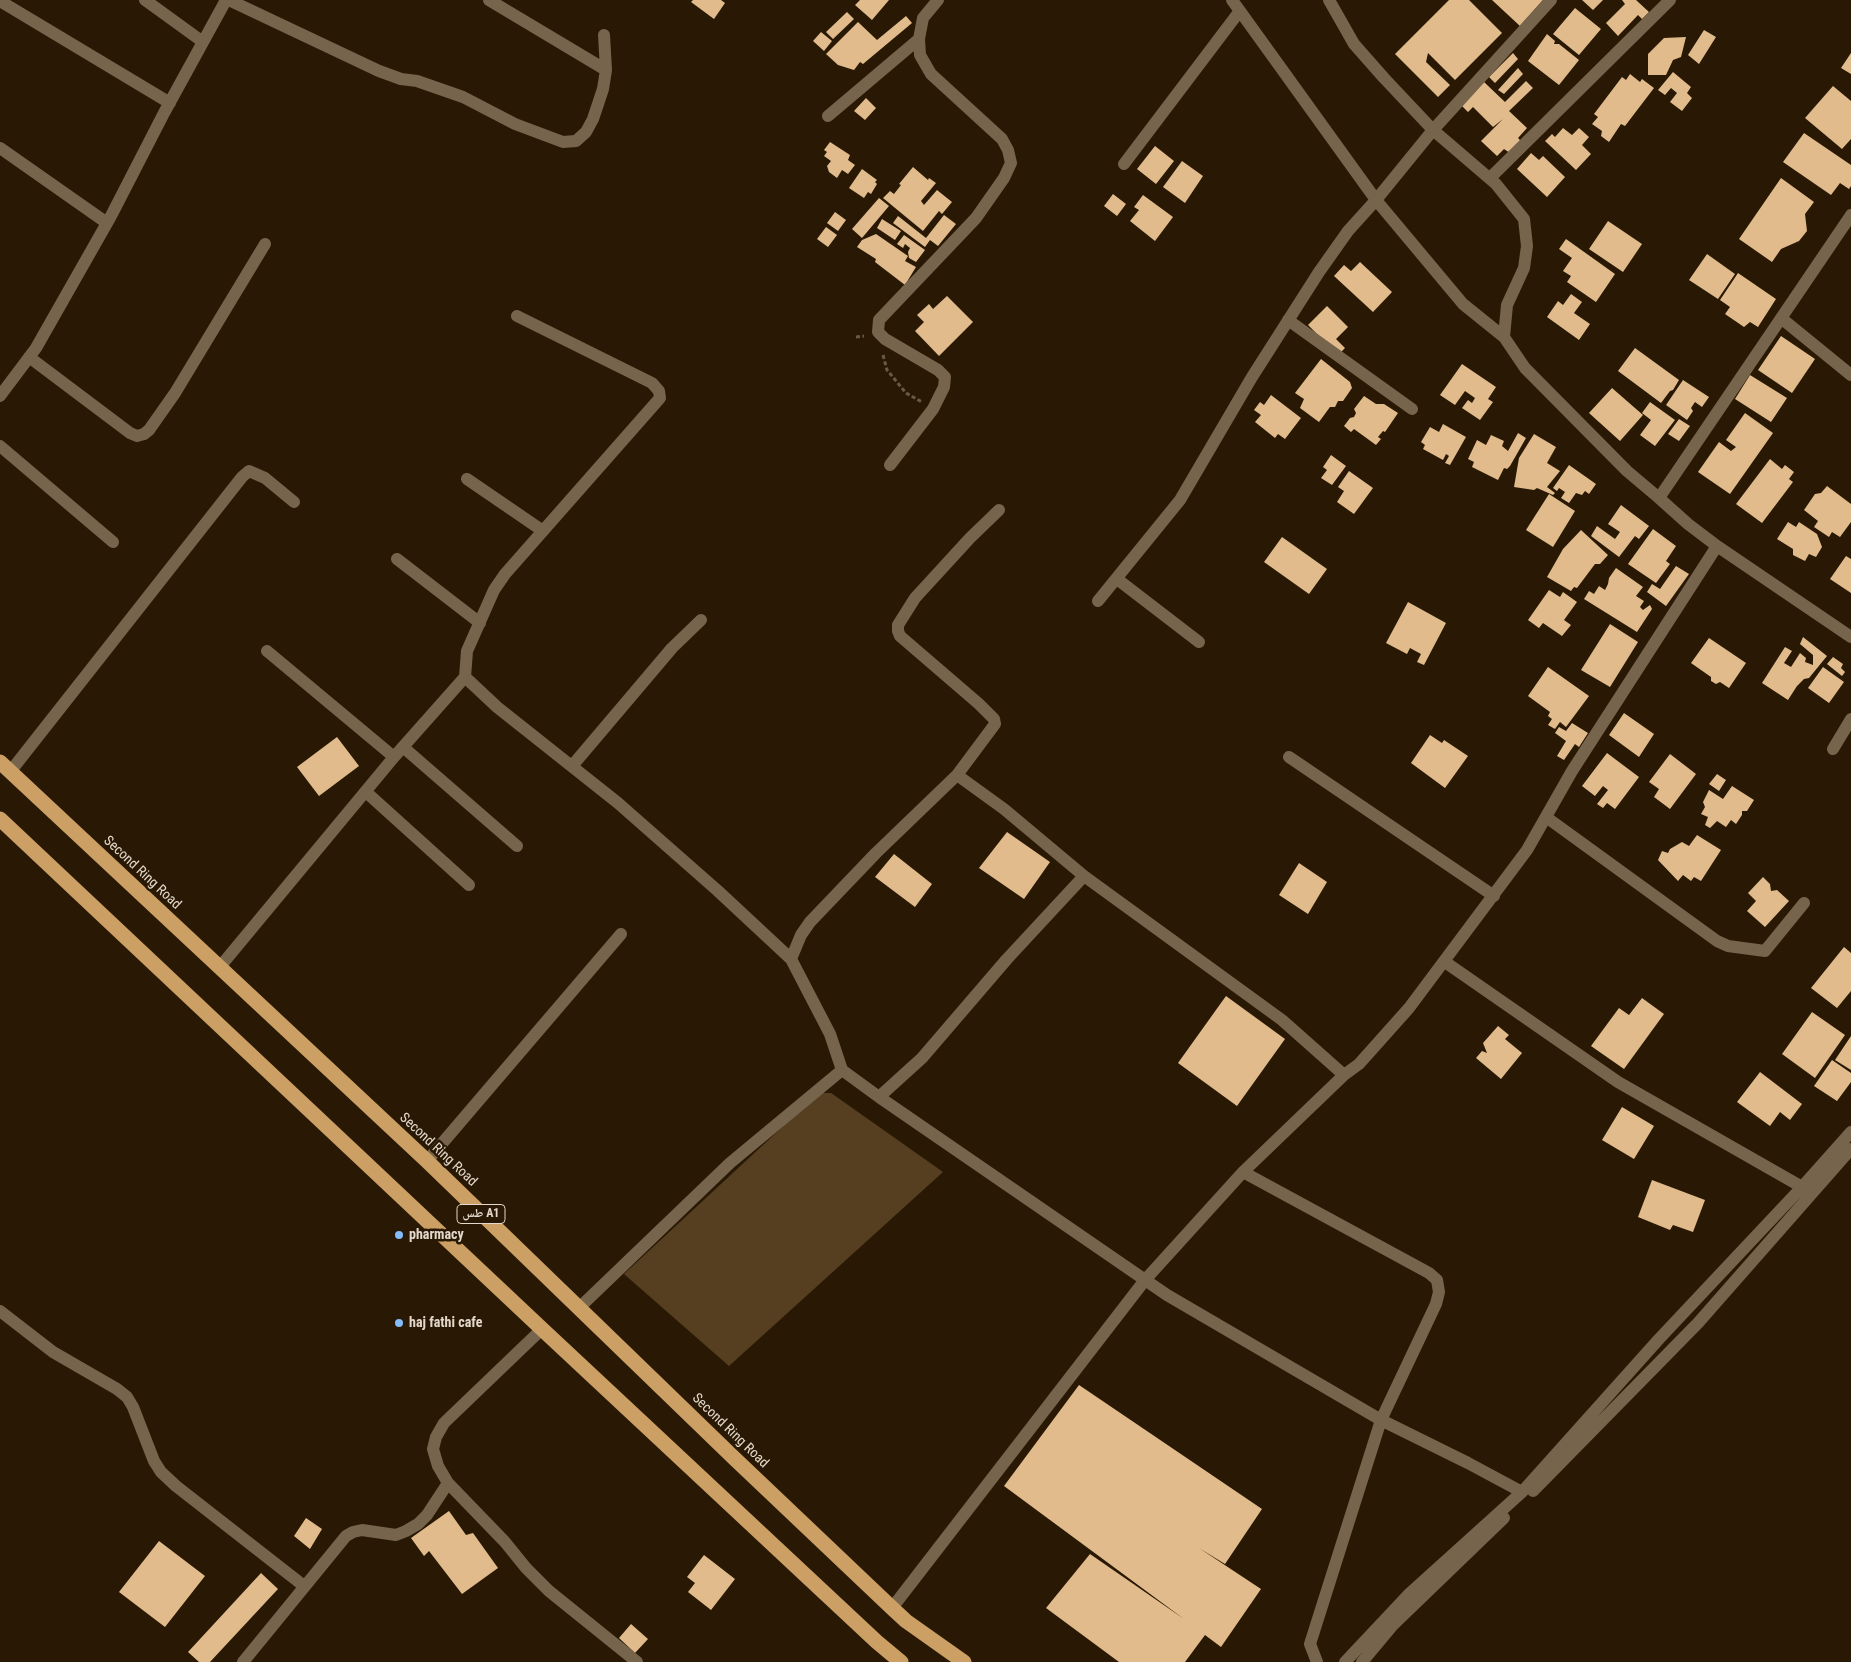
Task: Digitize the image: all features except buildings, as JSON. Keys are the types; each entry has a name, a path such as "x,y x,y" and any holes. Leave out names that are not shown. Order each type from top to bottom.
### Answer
{"highway":[{"name":"Second Ring Road","path":"5,767 427,1161 892,1608 906,1621 964,1662"},
{"name":"طس A1","path":"0,819 542,1329 877,1642 902,1662"}],"street":[{"path":"145,0 203,42"},
{"path":"0,396 29,357 107,223 227,0 379,70 401,79 417,81 463,97 516,124 563,142 576,141 590,125 603,89 606,70 604,34"},
{"path":"489,0 606,70"},
{"path":"890,465 933,409 944,387 945,377 938,370 885,339 878,332 880,320 976,218 1004,178 1011,163 1008,150 1002,139 931,74 920,55 919,39 924,18 938,0"},
{"path":"1232,0 1376,200 1463,304 1504,337 1525,368 1627,470 1688,524 1717,546 1851,637"},
{"path":"1329,0 1354,44 1433,130 1490,178 1524,219 1528,246 1524,268 1507,305 1504,337"},
{"path":"1098,601 1180,500 1252,377 1348,231 1433,130 1551,0"},
{"path":"1490,178 1670,0"},
{"path":"0,2 170,103"},
{"path":"1124,164 1240,12"},
{"path":"828,116 919,39"},
{"path":"0,148 107,223"},
{"path":"1659,498 1851,215"},
{"path":"29,357 130,433 137,436 144,434 176,393 265,244"},
{"path":"219,968 402,747 465,677 467,651 494,590 505,574 660,398 659,391 652,383 517,316"},
{"path":"1781,318 1851,375"},
{"path":"1288,320 1412,409"},
{"path":"0,446 113,542"},
{"path":"5,767 248,471 265,478 294,502"},
{"path":"467,480 543,531"},
{"path":"791,959 800,935 810,922 876,853 957,775 995,724 994,719 979,704 900,636 898,625 915,598 970,538 999,510"},
{"path":"892,1608 1145,1280 1243,1172 1344,1074 1359,1064 1445,962 1527,850 1572,771 1717,546"},
{"path":"397,559 480,623"},
{"path":"1117,579 1199,642"},
{"path":"572,766 672,648 702,620"},
{"path":"267,651 394,757"},
{"path":"465,677 497,707 618,803 711,884 791,959 830,1034 842,1070 1175,1300 1381,1420 1522,1492"},
{"path":"1833,749 1851,719"},
{"path":"402,747 517,846"},
{"path":"1289,757 1494,896"},
{"path":"957,775 1004,809 1084,876 1282,1020 1344,1074"},
{"path":"366,792 469,885"},
{"path":"1546,817 1717,941 1728,946 1765,951 1804,903"},
{"path":"879,1097 922,1058 1007,959 1084,876"},
{"path":"427,1161 622,934"},
{"path":"1445,962 1618,1082 1802,1188"},
{"path":"580,1308 730,1164 842,1070"},
{"path":"1345,1662 1408,1595 1522,1492 1659,1339 1802,1188 1851,1132"},
{"path":"1362,1662 1393,1624 1563,1461 1698,1323 1851,1148"},
{"path":"1243,1172 1429,1273 1437,1280 1439,1292 1436,1304 1381,1420 1310,1644 1317,1662"},
{"path":"0,1311 53,1352 126,1396 133,1407 154,1461 161,1472 176,1486 304,1586"},
{"path":"542,1329 444,1423 436,1437 433,1449 438,1466 448,1483 499,1535 526,1568 549,1591 637,1662"},
{"path":"243,1662 346,1536 362,1530 396,1535 406,1531 418,1524 427,1515 448,1483"}],"path":[{"path":"878,332 886,370 906,393 933,409"}],"shaded area":[{"path":"819,1093 831,1093 943,1172 729,1366 624,1274"}],"place":[{"name":"pharmacy","path":"399,1235"},
{"name":"haj fathi cafe","path":"399,1323"}]}
